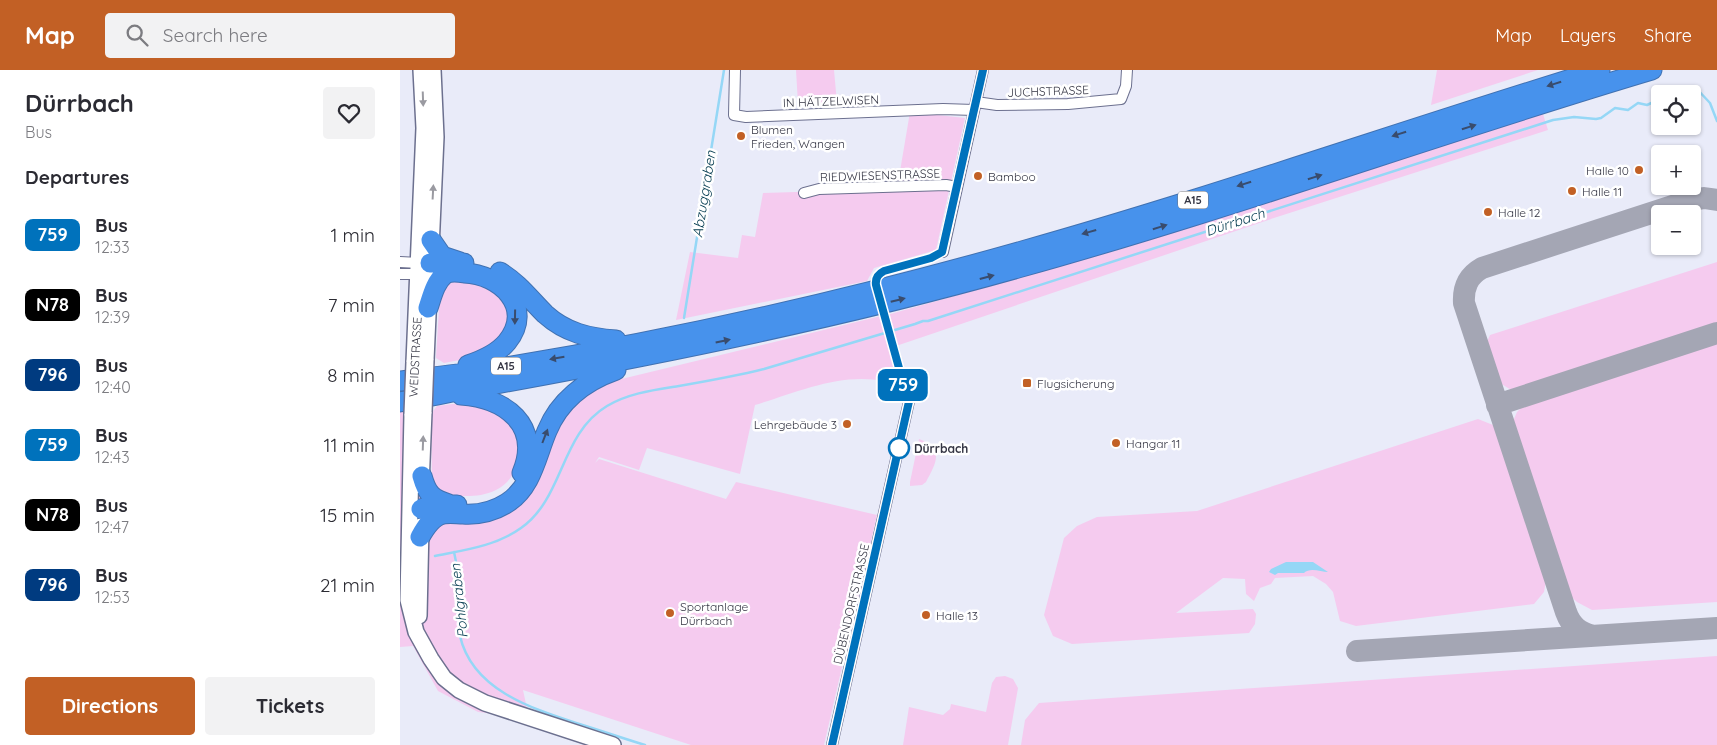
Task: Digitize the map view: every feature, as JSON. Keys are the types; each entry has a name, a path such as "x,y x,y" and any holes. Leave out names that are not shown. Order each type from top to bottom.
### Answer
{"highway":[{"name":"A15","path":"403,381 492,369 644,342 854,295 1037,247 1236,187 1600,70"},
{"name":"A15","path":"412,409 439,395 676,350 867,308 1006,271 1191,217 1652,70"},
{"path":"403,381 487,358 506,344 516,319 511,296 503,286 491,279 456,267 442,256 425,233"},
{"path":"424,268 486,266 505,275 522,288 549,317 575,333 593,338 644,342"},
{"path":"428,308 438,281 456,267"},
{"path":"416,476 426,490 448,510 469,515 496,509 512,500 526,483 533,470 550,424 571,396 586,384 611,371 676,350"},
{"path":"421,509 432,513 484,503 498,498 517,481 523,471 526,460 527,445 524,431 512,413 499,404 476,396 439,395"},
{"path":"415,532 448,510"}],"main road":[{"name":"WEIDSTRASSE","path":"420,361 425,233 424,128 421,70"},
{"name":"WEIDSTRASSE","path":"425,233 436,137 434,70"},
{"name":"WEIDSTRASSE","path":"424,268 428,308 412,409 416,476 415,532 418,607 423,642 430,659 444,678 459,690 485,704 613,745"},
{"name":"WEIDSTRASSE","path":"415,532 421,509 416,476"}],"street":[{"name":"IN HÄTZELWISEN","path":"736,70 734,115 746,117 975,106"},
{"path":"942,252 983,70"},
{"name":"JUCHSTRASSE","path":"975,106 1068,104 1121,99 1126,86 1127,70"},
{"name":"RIEDWIESENSTRASSE","path":"804,193 819,189 946,185 957,187"},
{"path":"400,262 424,268"},
{"path":"400,274 424,268"},
{"name":"DÜBENDORFSTRASSE","path":"832,745 910,397"}],"shaded area":[{"path":"796,70 834,70 837,103 798,104"},
{"path":"1437,70 1538,70 1431,105"},
{"path":"910,112 965,118 936,250 874,268 867,281 676,320 690,252 738,258 742,235 755,237 763,193 897,189"},
{"path":"1543,114 1548,130 1277,217 896,346 887,315 1121,249"},
{"path":"1717,262 1717,327 1530,390 1513,391 1498,382 1485,346 1490,335"},
{"path":"465,277 496,288 509,312 505,334 483,353 444,363 436,358 440,291 446,285"},
{"name":"Sportanlage Dürrbach","path":"881,316 901,389 891,379 888,382 854,379 821,384 755,405 740,474 647,448 639,470 599,457 595,463 599,459 726,499 736,482 877,515 824,745 691,745 523,690 529,718 478,712 438,691 413,646 400,647 400,412 404,411 405,423 422,476 420,536 427,526 501,506 564,403 609,382"},
{"path":"1717,341 1717,602 1592,610 1577,602 1566,592 1511,426 1517,412 1526,403"},
{"path":"478,404 491,407 505,418 514,432 519,448 517,465 509,480 496,490 481,495 455,496 447,495 432,484 431,414 437,406"},
{"path":"1478,419 1493,425 1503,441 1547,575 1544,592 1534,604 1356,626 1340,621 1333,592 1326,584 1313,576 1275,578 1271,584 1260,588 1254,601 1246,594 1245,579 1223,578 1176,613 1253,609 1256,614 1255,624 1249,633 1072,644 1053,636 1044,615 1064,538 1077,526 1097,517 1197,511"},
{"path":"919,439 932,447 936,457 935,463 926,482 922,485 910,486 910,482"},
{"path":"1717,656 1717,745 1021,745 1025,720 1039,703"},
{"path":"1005,676 1013,679 1018,688 1008,745 903,745 909,707 943,715 950,709 951,704 986,712 992,683 996,677"}],"water":[{"path":"1286,562 1313,562 1328,572 1312,570 1304,573 1278,573 1275,575 1269,572 1271,569"}],"waterway":[{"name":"Abzuggraben","path":"684,318 724,70"},
{"name":"Dürrbach","path":"1701,93 1710,103 1717,121"},
{"name":"Dürrbach","path":"435,556 491,543 521,528 535,515 546,500 570,449 580,433 592,418 607,406 624,398 764,369 928,321 1553,120 1574,117 1596,119 1601,118 1615,108 1628,110 1638,103 1647,105 1651,103"},
{"name":"Pohlgraben","path":"454,552 458,576 460,636 467,654 477,670 490,683 522,703 540,711 645,745"}],"taxiway":[{"path":"1593,636 1576,628 1566,612 1464,303 1464,292 1467,282 1482,268 1688,201 1704,198 1717,200"},
{"path":"1497,405 1717,333"},
{"path":"1357,651 1717,628"}],"bus line":[{"name":"759","path":"832,745 910,397 904,386 876,285 876,278 879,274 894,267 931,258 942,252 983,70"}],"place":[{"name":"Blumen Frieden, Wangen","path":"741,136"},
{"name":"Halle 10","path":"1639,170"},
{"name":"Bamboo","path":"978,176"},
{"name":"Halle 11","path":"1572,191"},
{"name":"Halle 12","path":"1488,212"},
{"name":"Flugsicherung","path":"1027,383"},
{"name":"Lehrgebäude 3","path":"847,424"},
{"name":"Hangar 11","path":"1116,443"},
{"name":"Dürrbach","path":"899,448"},
{"name":"Sportanlage Dürrbach","path":"670,613"},
{"name":"Halle 13","path":"926,615"}]}
